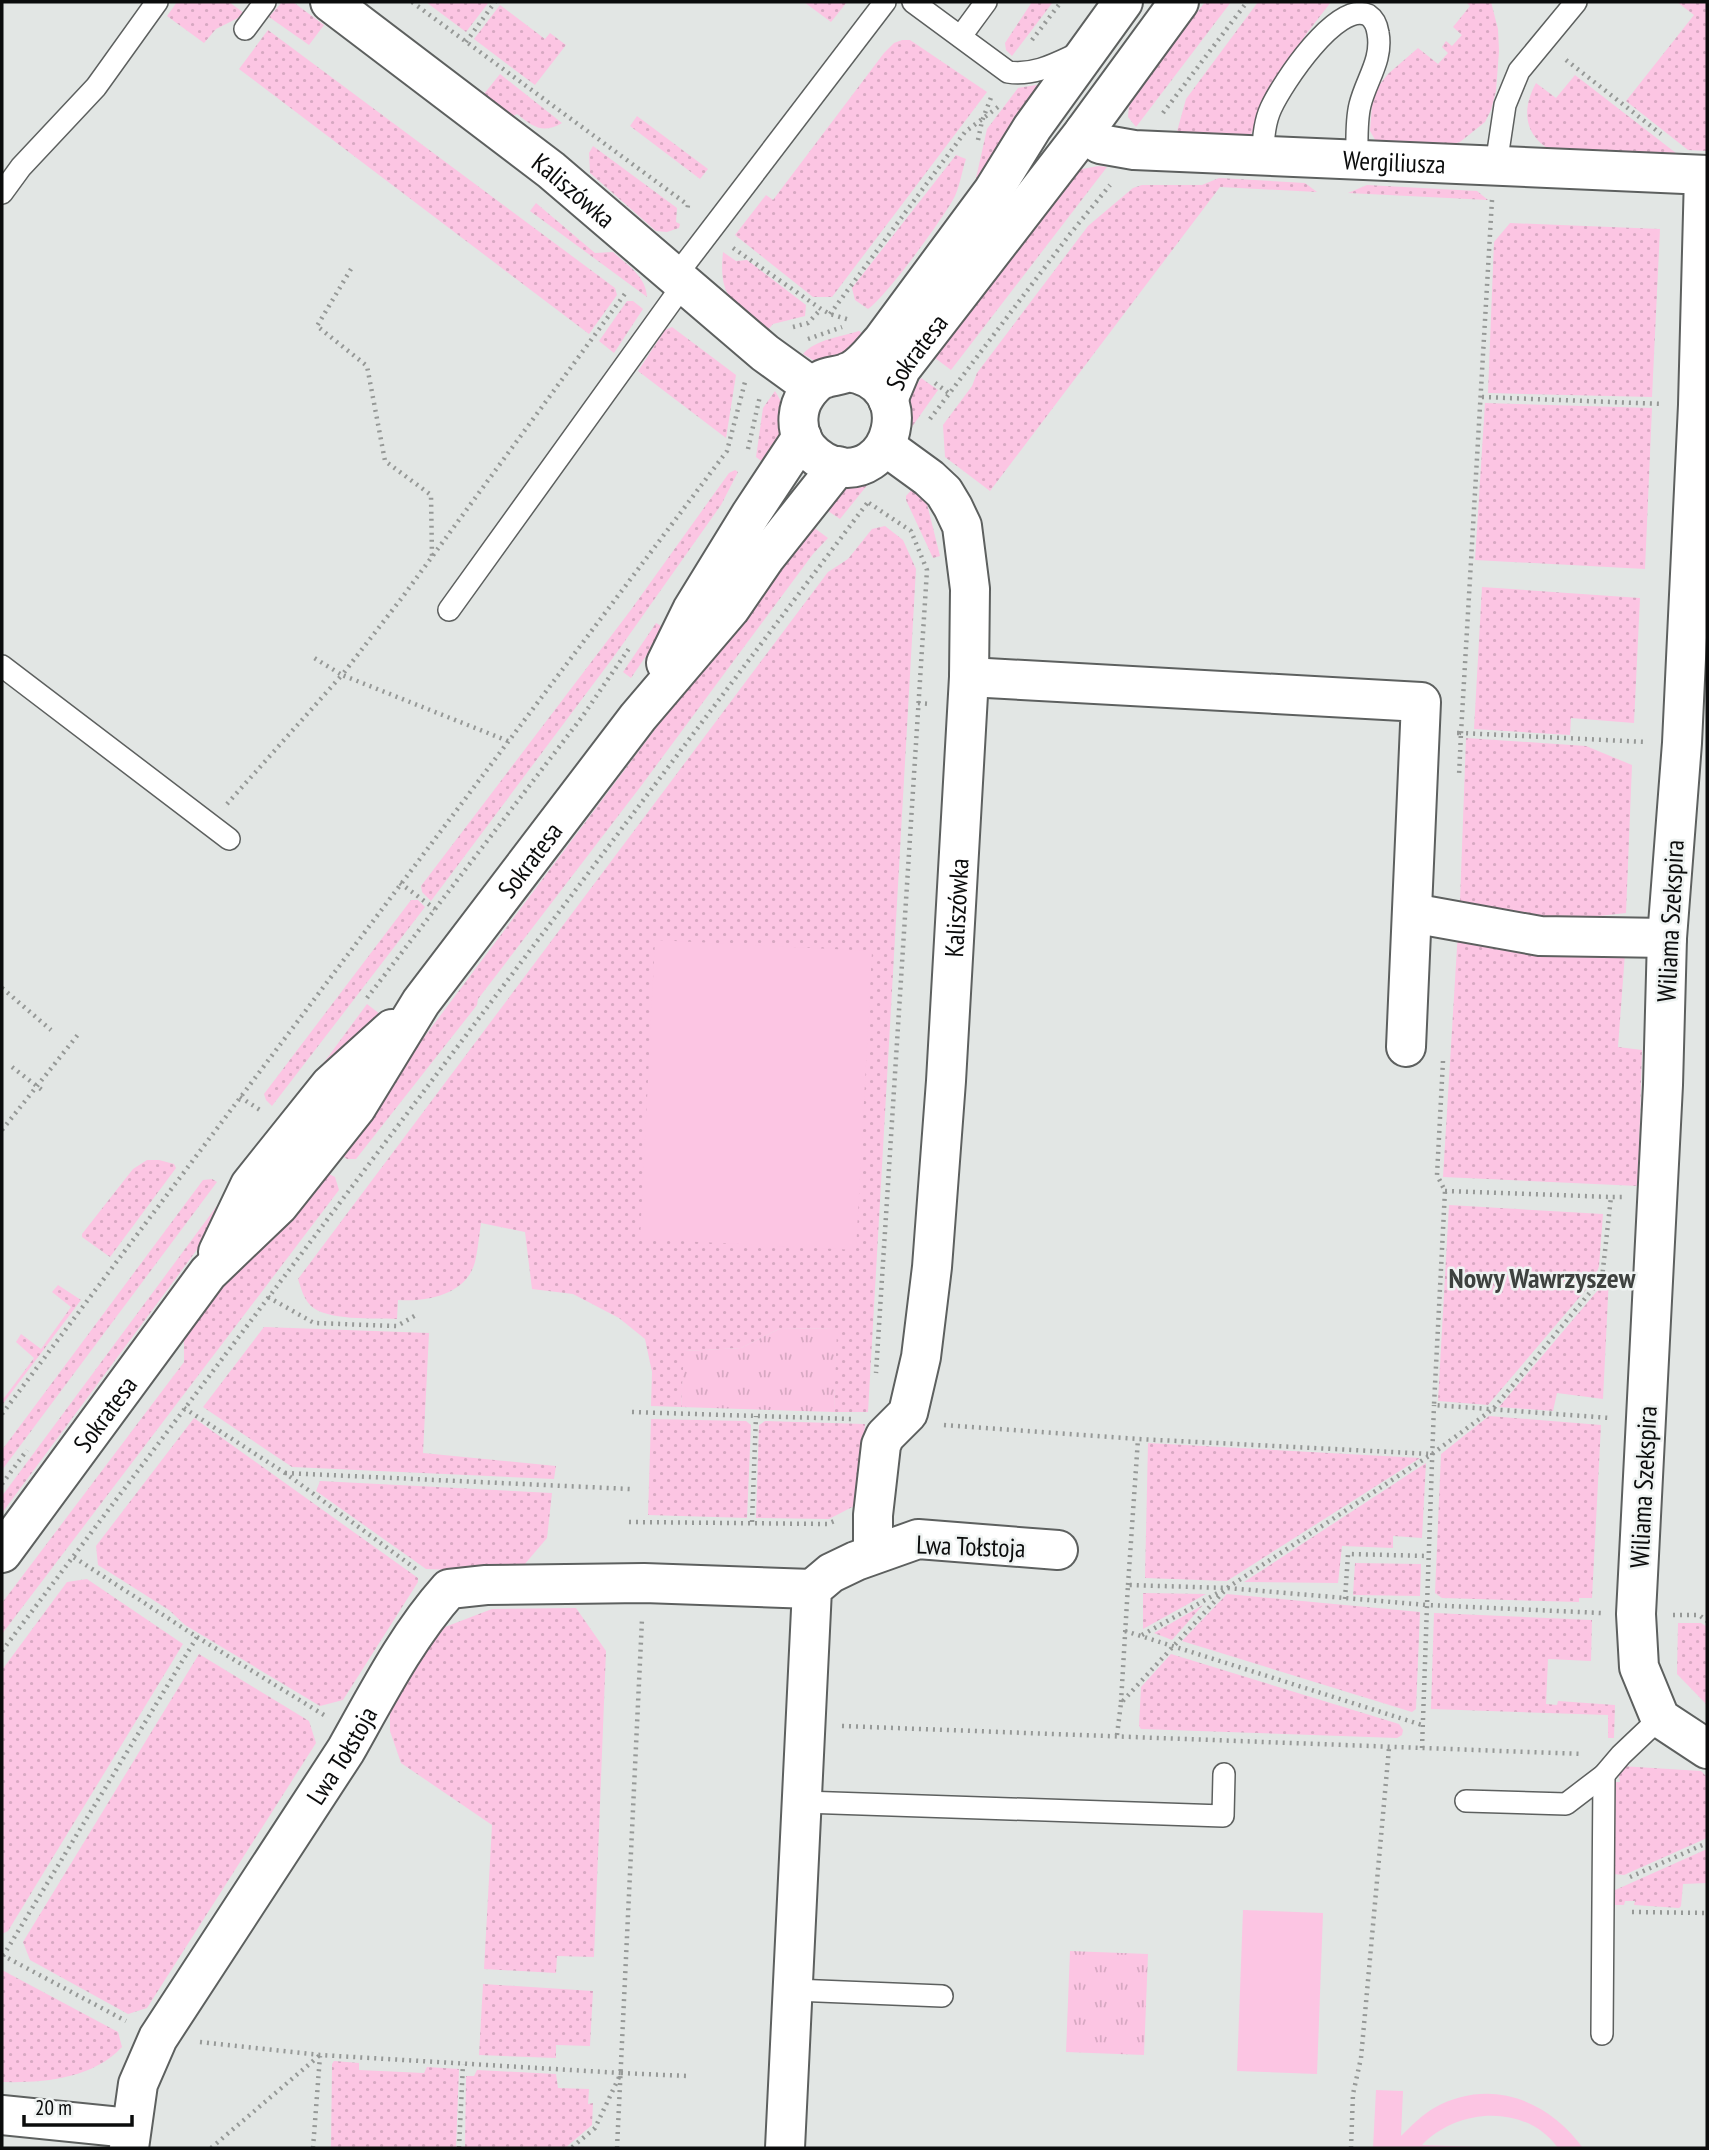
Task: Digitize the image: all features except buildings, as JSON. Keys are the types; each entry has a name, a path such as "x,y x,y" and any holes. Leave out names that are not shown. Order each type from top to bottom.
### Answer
{"street":[{"name":"Kaliszówka","path":"330,2 551,170 679,281 773,359 812,387"},
{"name":"Sokratesa","path":"812,387 830,375 848,372 863,363 882,341 993,191 1032,128 1123,2"},
{"name":"Sokratesa","path":"893,452 893,416 888,400 901,369 1084,132 1179,2"},
{"name":"Wergiliusza","path":"1084,132 1100,144 1134,150 1706,175"},
{"name":"Wiliama Szekspira","path":"1660,1718 1639,1667 1636,1614 1667,938 1682,743 1706,175"},
{"path":"848,372 876,383 888,400"},
{"path":"812,387 799,412 802,438 816,457 838,466 852,466 893,452"},
{"name":"Sokratesa","path":"638,717 692,610 802,438"},
{"name":"Kaliszówka","path":"893,452 929,478 943,492 962,526 970,589 969,677 947,1067 932,1267 921,1357 906,1411"},
{"name":"Sokratesa","path":"2,1553 208,1273 250,1185 330,1085 421,1002 638,717 730,609 765,558 838,466"},
{"path":"969,677 1421,702 1406,1047"},
{"path":"1412,913 1540,936 1667,938"},
{"path":"873,1554 873,1515 881,1445 885,1436 906,1411"},
{"name":"Lwa Tołstoja","path":"812,1589 831,1573 873,1554 918,1539 1058,1550"},
{"path":"449,1589 486,1585 644,1583 812,1589 785,2148"},
{"name":"Lwa Tołstoja","path":"2,2115 130,2138 138,2084 158,2038 355,1734 430,1610 449,1589"},
{"path":"1660,1718 1707,1749"}],"lane":[{"path":"2,193 21,167 96,87 157,2"},
{"path":"245,29 265,2"},
{"path":"449,610 679,281 709,231 885,2"},
{"path":"913,2 1015,73 1036,72 1089,49"},
{"path":"961,36 986,2"},
{"path":"1496,165 1505,105 1519,71 1576,2"},
{"path":"1263,155 1264,131 1271,108 1294,70 1325,29 1338,18 1349,12 1363,12 1373,19 1378,33 1378,54 1373,75 1364,90 1359,109 1357,158"},
{"path":"2,666 229,839"},
{"path":"1466,1801 1566,1804 1604,1775 1660,1718"},
{"path":"803,1802 1223,1816 1224,1774"},
{"path":"1602,2034 1604,1775"},
{"path":"794,1990 942,1996"}],"path":[{"path":"2,1414 727,451 747,375 813,336 858,322 821,309 709,231 686,213 688,205 412,2"},
{"path":"466,41 495,2"},
{"path":"976,150 990,99 1015,73 1061,2"},
{"path":"2,1651 868,502 893,452 1113,181 1247,2"},
{"path":"1573,50 1565,60 1666,139"},
{"path":"830,314 965,132 982,121 1012,90 1015,73"},
{"path":"1458,787 1496,165"},
{"path":"351,269 317,326 367,366 384,461 431,495 432,557"},
{"path":"747,454 759,398 785,330 808,323 821,309"},
{"path":"1482,397 1698,405"},
{"path":"868,502 911,531 927,570 876,1378"},
{"path":"359,1009 582,717 637,638"},
{"path":"210,824 342,675 312,656"},
{"path":"1461,733 1682,743"},
{"path":"400,883 435,909"},
{"path":"2,988 51,1030"},
{"path":"2,1130 80,1032"},
{"path":"1422,1748 1434,1405 1445,1191 1437,1175 1443,1054"},
{"path":"12,1067 43,1090"},
{"path":"1445,1191 1657,1198"},
{"path":"1141,1636 1227,1588 1432,1454 1493,1409 1602,1278 1611,1197"},
{"path":"268,1297 314,1323 397,1326 416,1315"},
{"path":"1434,1405 1646,1420"},
{"path":"184,1408 285,1474 422,1574 449,1589"},
{"path":"632,1412 756,1416 906,1411 1138,1439 1432,1454"},
{"path":"752,1522 756,1416"},
{"path":"1116,1735 1121,1703 1138,1439"},
{"path":"2,1484 35,1440"},
{"path":"285,1474 630,1489"},
{"path":"629,1522 827,1524 839,1520"},
{"path":"1345,1599 1348,1554 1429,1556"},
{"path":"72,1556 355,1734"},
{"path":"617,2148 644,1583"},
{"path":"1128,1585 1227,1588 1427,1605 1636,1614"},
{"path":"1121,1703 1227,1588"},
{"path":"1699,1615 1707,1616"},
{"path":"1125,1631 1422,1725"},
{"path":"197,1637 2,1956 158,2038 320,2055 688,2076"},
{"path":"807,1725 1621,1755"},
{"path":"1351,2148 1353,2094 1361,2058 1389,1748"},
{"path":"1604,1887 1707,1843"},
{"path":"1603,1912 1707,1913"},
{"path":"211,2148 320,2055"},
{"path":"313,2148 320,2055"},
{"path":"459,2148 463,2064"},
{"path":"571,2148 595,2128 621,2073"}],"green space":[{"path":"177,2 229,2 244,13 216,29 204,43 167,16"},
{"path":"282,2 293,2 324,25 309,45 269,17"},
{"path":"426,2 489,2 466,32"},
{"path":"804,2 847,2 831,22"},
{"path":"1032,2 1053,2 1012,56 1006,50 1005,43"},
{"path":"1205,2 1231,2 1136,127 1128,117 1133,96"},
{"path":"1258,2 1331,2 1271,88 1250,137 1176,135 1186,99"},
{"path":"1466,2 1491,2 1498,29 1496,91 1485,122 1460,142 1445,146 1377,143 1370,131 1373,93 1388,74 1418,48 1438,64 1448,53 1442,47 1446,41 1452,46 1462,35 1453,27 1470,6"},
{"path":"1677,2 1707,2 1707,151 1688,150 1626,101 1694,15"},
{"path":"500,5 545,39 550,33 566,45 535,85 474,39"},
{"path":"268,30 615,288 617,295 589,334 239,69"},
{"path":"910,40 987,92 832,297 813,297 735,235 766,195 773,200 884,53 894,43"},
{"path":"500,74 562,123 549,128 538,128 517,114 513,116 484,94"},
{"path":"1575,75 1685,160 1557,153 1546,147 1528,124 1531,94 1536,83 1556,98"},
{"path":"1040,85 974,187 987,129 1018,88"},
{"path":"637,116 708,169 700,179 630,126"},
{"path":"593,146 677,208 676,222 680,224 679,228 667,232 656,231 590,173 589,153"},
{"path":"956,155 966,159 955,196 914,256 868,309 855,300 852,288"},
{"path":"1107,167 951,370 935,358 1077,170"},
{"path":"1219,178 1305,183 1317,192 1220,187 990,491 945,457 943,425 972,386 977,373 1088,226 1133,188 1142,185 1202,185"},
{"path":"1367,185 1477,191 1488,200 1348,193"},
{"path":"536,203 595,253 613,252 630,266 643,283 647,297 530,211"},
{"path":"1510,223 1660,229 1652,397 1488,393 1494,242"},
{"path":"723,252 736,261 747,260 806,305 805,316 773,324 768,330 746,314 726,291 722,268"},
{"path":"627,301 633,301 643,309 614,353 599,341"},
{"path":"672,327 736,375 726,438 638,371 665,330"},
{"path":"859,331 871,340 861,355 818,363 803,354 822,342"},
{"path":"921,378 938,390 909,431 906,402"},
{"path":"775,391 785,412 786,421 782,437 768,466 756,457 763,408"},
{"path":"1485,403 1652,408 1645,569 1475,560"},
{"path":"881,468 840,519 822,507 845,480"},
{"path":"735,470 738,472 721,505 615,655 431,901 422,892 421,886 630,611 729,473"},
{"path":"915,486 927,504 940,556 933,558 906,500 906,496"},
{"path":"809,524 828,538 813,554 641,786 478,999 477,1005 356,1159 347,1159 338,1152"},
{"path":"885,526 903,540 916,569 868,1412 834,1412 836,1329 781,1328 741,1348 685,1351 681,1407 651,1406 652,1372 645,1339 619,1318 573,1294 532,1289 525,1232 481,1223 475,1262 463,1282 433,1298 398,1300 397,1319 338,1316 327,1314 310,1305 298,1279 828,572 848,559 872,529"},
{"path":"1482,587 1640,598 1634,723 1571,718 1570,735 1474,729"},
{"path":"656,623 665,628 631,678 623,672"},
{"path":"1466,738 1586,746 1632,765 1626,913 1555,921 1533,919 1460,902"},
{"path":"411,900 418,900 425,907 272,1106 264,1094"},
{"path":"1458,931 1625,953 1618,1047 1642,1050 1638,1186 1443,1177"},
{"path":"655,940 872,951 856,1250 640,1239"},
{"path":"367,1004 380,1014 378,1019 286,1114"},
{"path":"147,1160 174,1164 176,1168 110,1257 82,1237 82,1234 133,1169"},
{"path":"323,1171 335,1177 339,1190 2,1634 2,1603 184,1362 184,1330 284,1221"},
{"path":"212,1179 217,1182 2,1470 2,1450 203,1180"},
{"path":"222,1199 230,1205 2,1513 2,1496"},
{"path":"1449,1205 1603,1214 1599,1266 1595,1279 1488,1405 1438,1401"},
{"path":"1609,1277 1603,1399 1557,1393 1553,1411 1499,1407"},
{"path":"58,1285 81,1300 2,1405 2,1397 4,1398 34,1358 16,1342 21,1334 41,1349 71,1307 52,1292"},
{"path":"264,1327 429,1333 423,1453 556,1466 554,1479 292,1467 203,1407"},
{"path":"781,1328 837,1329 834,1412 681,1407 684,1351 741,1348"},
{"path":"1489,1416 1601,1425 1592,1598 1579,1598 1579,1602 1442,1598 1435,1593 1441,1454"},
{"path":"194,1418 418,1578 343,1700 320,1706 185,1625 169,1610 98,1565 96,1546"},
{"path":"651,1419 746,1421 751,1425 747,1518 648,1515"},
{"path":"765,1421 865,1424 858,1504 829,1519 756,1518 759,1425"},
{"path":"1148,1443 1420,1458 1227,1581 1145,1578"},
{"path":"1426,1463 1422,1538 1393,1536 1393,1548 1342,1546 1338,1583 1244,1582"},
{"path":"320,1481 552,1493 547,1538 518,1572 426,1569 316,1491"},
{"path":"1355,1563 1421,1564 1420,1596 1353,1595"},
{"path":"87,1579 183,1644 8,1931 2,1934 2,1670 67,1582"},
{"path":"1143,1593 1206,1594 1143,1629"},
{"path":"1227,1594 1420,1612 1416,1709 1412,1712 1182,1641"},
{"path":"1203,1605 1172,1640 1154,1633"},
{"path":"576,1608 606,1651 594,1957 557,1956 556,1973 484,1969 492,1825 401,1763 390,1731 390,1711 428,1648 445,1627 492,1609"},
{"path":"1434,1613 1592,1620 1591,1661 1548,1659 1546,1704 1557,1705 1558,1701 1615,1705 1614,1738 1608,1738 1608,1715 1431,1709"},
{"path":"1678,1623 1701,1623 1707,1627 1707,1705 1677,1674"},
{"path":"199,1654 309,1721 316,1743 147,2008 128,2014 30,1960 23,1942"},
{"path":"1171,1654 1399,1724 1403,1730 1402,1735 1397,1738 1141,1729 1141,1687"},
{"path":"1621,1766 1701,1771 1707,1777 1707,1838 1624,1875 1613,1874 1615,1782 1620,1782 1618,1771"},
{"path":"1707,1849 1707,1883 1683,1884 1679,1908 1634,1905 1635,1901 1613,1905 1613,1891"},
{"path":"1243,1910 1323,1913 1317,2074 1237,2071"},
{"path":"1070,1951 1148,1954 1144,2055 1066,2052"},
{"path":"2,1970 118,2032 122,2047 96,2066 66,2077 2,2082"},
{"path":"483,1984 593,1991 590,2046 556,2045 556,2058 479,2055"},
{"path":"334,2061 359,2063 359,2070 424,2073 427,2067 459,2069 456,2148 331,2148"},
{"path":"477,2070 556,2074 558,2088 589,2089 588,2104 593,2103 592,2125 565,2148 465,2148 466,2076 474,2076"},
{"path":"1376,2090 1403,2091 1401,2136 1434,2108 1476,2094 1497,2094 1516,2098 1553,2117 1583,2148 1558,2148 1544,2133 1528,2123 1491,2116 1454,2124 1422,2145 1506,2148 1373,2148"}],"district":[{"name":"Nowy Wawrzyszew","path":"1542,1277"}]}
